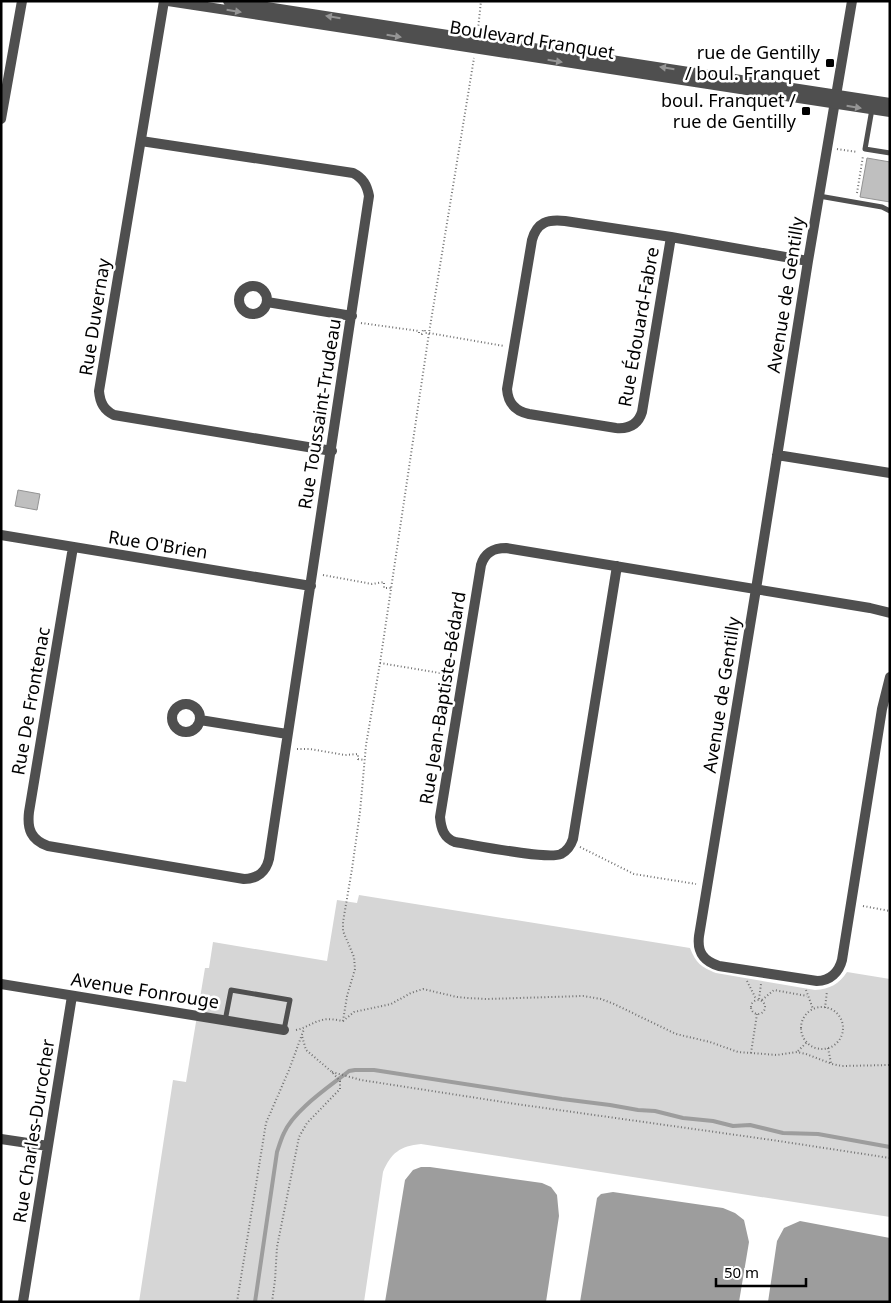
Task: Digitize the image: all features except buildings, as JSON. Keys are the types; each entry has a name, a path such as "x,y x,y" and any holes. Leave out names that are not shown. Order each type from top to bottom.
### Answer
{"street":[{"path":"1,120 22,1"},
{"name":"Rue Duvernay","path":"164,1 99,392 101,404 114,415 332,451"},
{"name":"Boulevard Franquet","path":"168,1 835,99 890,102"},
{"name":"Boulevard Franquet","path":"228,1 835,99 890,112"},
{"name":"Avenue de Gentilly","path":"852,1 698,936 699,950 708,962 720,966 817,981 828,979 838,970 842,960 882,709 890,677"},
{"name":"Rue Toussaint-Trudeau","path":"140,141 348,172 358,176 366,184 370,196 355,319 310,586 269,859 266,867 259,875"},
{"name":"Rue Édouard-Fabre","path":"671,237 642,412 636,422 629,427 616,428 523,413 516,408 510,401 507,389 532,240 536,229 544,222 557,220 671,237 808,261"},
{"path":"267,302 355,319"},
{"path":"777,455 890,473"},
{"name":"Rue O'Brien","path":"1,535 310,586"},
{"name":"Rue De Frontenac","path":"73,547 29,812 28,825 31,834 38,841 48,846 244,879 254,878 259,875"},
{"name":"Rue Jean-Baptiste-Bédard","path":"617,566 573,839 569,848 561,854 545,856 456,842 448,838 442,831 440,818 483,560 490,552 506,548 617,566 870,608 890,614"},
{"path":"200,720 288,734"},
{"name":"Avenue Fonrouge","path":"1,984 284,1030"},
{"name":"Rue Charles-Durocher","path":"23,1302 72,996"},
{"path":"1,1139 48,1146"}],"lane":[{"path":"872,109 865,149 890,153"},
{"path":"819,196 882,207 890,211"},
{"path":"225,1021 230,990 290,1000 284,1030"}],"path":[{"path":"478,27 481,1"},
{"path":"343,1021 354,969 354,957 342,926 358,831 366,745 392,588 429,333 474,60"},
{"path":"837,149 848,151"},
{"path":"858,186 863,156"},
{"path":"355,319 419,331 419,334 426,330 425,333 506,346"},
{"path":"321,574 372,584 384,582 384,588 392,588"},
{"path":"380,663 455,675"},
{"path":"294,749 310,749 345,755 358,754 358,759 364,760"},
{"path":"579,846 634,874 698,885"},
{"path":"859,905 890,910"},
{"path":"746,979 747,984 757,999 762,1000 765,1004 765,1009 762,1013 757,1014"},
{"path":"757,1014 753,1012 751,1007 752,1003 757,999 762,981"},
{"path":"805,988 813,1010"},
{"path":"284,1030 305,1028 312,1023 325,1019 343,1021 354,1012 390,1004 410,993 423,989 457,997 487,999 583,996 601,999 614,1004 676,1034 710,1042 738,1052 777,1055 797,1052 842,1066 890,1065"},
{"path":"825,1008 827,989"},
{"path":"762,1000 774,990 807,996"},
{"path":"825,1008 832,1010 838,1015 843,1026 840,1039 836,1044 824,1049 816,1048 807,1042 802,1033 802,1026 808,1014 813,1010 825,1008"},
{"path":"751,1053 757,1014"},
{"path":"237,1302 266,1123 305,1028"},
{"path":"272,1302 279,1237 299,1137 307,1123 340,1089 340,1081 306,1050 302,1036"},
{"path":"797,1052 807,1042"},
{"path":"828,1048 832,1064"},
{"path":"332,1072 361,1080 516,1104 890,1158"}],"shaded area":[{"path":"359,895 690,948 700,964 716,973 815,990 834,985 847,972 890,979 890,1217 421,1144 407,1147 397,1152 389,1160 383,1172 364,1302 139,1302 173,1080 186,1082 205,968 209,968 213,942 327,961 337,900 357,903"},
{"path":"421,1167 542,1183 551,1187 557,1195 559,1216 546,1302 385,1302 405,1180 413,1170"},
{"path":"613,1192 723,1208 735,1213 744,1220 749,1242 739,1302 580,1302 597,1198 601,1194"},
{"path":"800,1221 890,1238 890,1302 768,1302 777,1241 784,1228"}],"waterway":[{"path":"255,1302 277,1152 282,1138 289,1124 304,1107 349,1071 374,1070 562,1099 655,1111 683,1118 713,1121 733,1126 750,1125 783,1133 818,1134 890,1147"}],"place":[{"name":"rue de Gentilly / boul. Franquet","path":"830,63"},
{"name":"boul. Franquet / rue de Gentilly","path":"806,111"}]}
